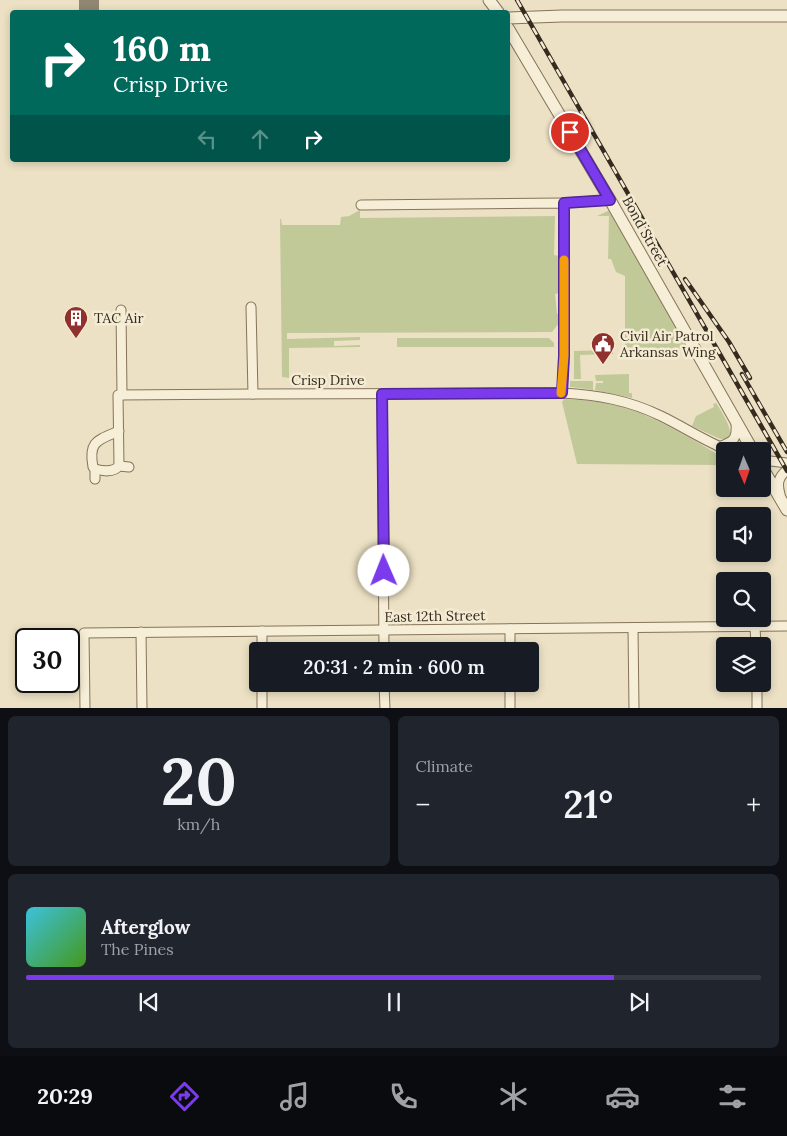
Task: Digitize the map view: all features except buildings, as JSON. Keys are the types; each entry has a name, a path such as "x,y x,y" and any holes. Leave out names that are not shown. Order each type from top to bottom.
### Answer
{"street":[{"path":"510,18 562,16 787,16"},
{"name":"Bond Street","path":"510,31 610,200 749,442"},
{"path":"361,205 564,203 610,200"},
{"path":"562,393 564,356 564,203"},
{"path":"251,307 253,394"},
{"path":"119,466 118,395 122,395 121,310"},
{"name":"Crisp Drive","path":"122,395 562,393 590,395 628,403 661,416 716,446"},
{"path":"382,394 384,642"},
{"path":"731,442 734,440 737,433 735,419"},
{"path":"95,479 91,452 95,443 100,439 119,436"},
{"path":"771,461 787,463"},
{"path":"95,469 113,470 119,466 129,467"},
{"path":"786,508 778,489 778,484 779,478 787,470"},
{"path":"771,482 786,508"},
{"path":"771,491 786,508"},
{"name":"East 12th Street","path":"771,626 787,626"},
{"name":"East 12th Street","path":"85,708 84,633 716,627"},
{"path":"633,628 634,708"},
{"path":"510,629 510,642"},
{"path":"262,631 262,642"},
{"path":"141,632 142,708"},
{"path":"262,692 262,708"},
{"path":"384,692 385,708"},
{"path":"510,692 510,708"},
{"path":"757,692 757,708"}],"green space":[{"path":"360,210 360,218 555,216 554,255 559,256 559,293 555,294 557,314 560,314 559,323 552,332 287,333 287,339 360,337 360,340 334,341 334,346 360,345 360,347 289,348 289,378 282,377 280,219 282,225 340,225 341,217 349,216"},
{"path":"610,210 690,349 625,348 625,276 616,272 611,259 608,259 609,216 597,216"},
{"path":"397,338 549,338 554,343 554,347 397,347"},
{"path":"613,350 613,354 580,355 581,379 574,379 574,351"},
{"path":"629,374 629,393 632,393 632,398 595,390 596,383 603,383 603,381 596,381 595,375"},
{"path":"570,381 593,381 593,390 570,387"},
{"path":"564,399 605,403 642,414 666,425 716,454 716,465 577,464 562,402"},
{"path":"716,403 729,426 729,437 726,439 718,438 692,426 696,416 714,407 713,404"}],"taxiway":[{"path":"89,0 89,10"}],"railway":[{"path":"517,0 787,471"},
{"path":"685,279 729,342 750,378"},
{"path":"742,374 787,452"}],"slow traffic":[{"path":"561,393 564,356 564,260"}],"place":[{"name":"TAC Air","path":"76,339"},
{"name":"Civil Air Patrol Arkansas Wing","path":"603,365"}],"route":[{"path":"384,571 382,394 562,393 564,356 564,203 610,200 570,132"}]}
